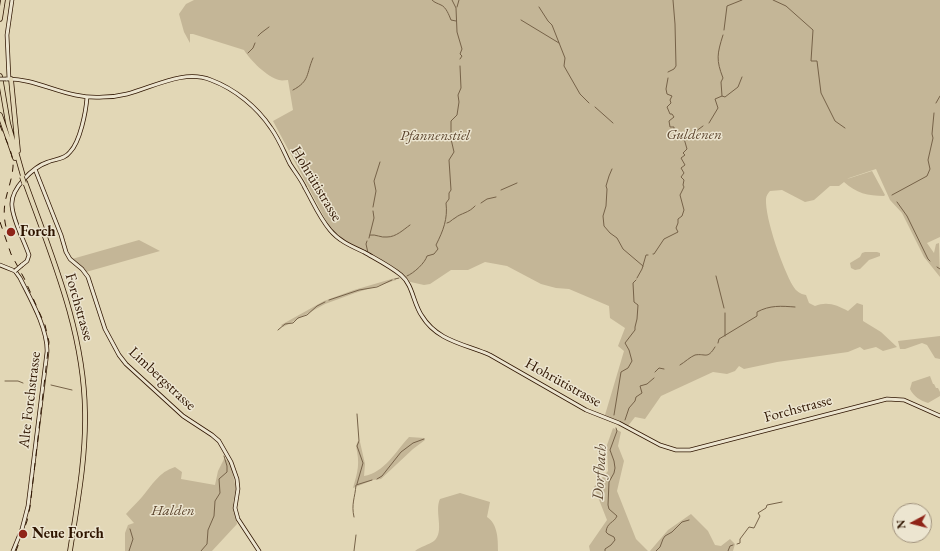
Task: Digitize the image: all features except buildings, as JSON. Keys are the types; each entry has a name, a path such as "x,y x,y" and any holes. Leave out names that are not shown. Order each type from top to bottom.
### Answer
{"highway":[{"path":"0,7 2,0"},
{"path":"0,19 2,0"},
{"name":"Forchstrasse","path":"0,76 7,119 18,163"},
{"path":"9,79 18,163"},
{"name":"Forchstrasse","path":"0,92 6,124 22,176 66,302 75,337 80,370 83,405 82,448 69,551"},
{"path":"0,115 18,163"}],"main road":[{"path":"0,80 9,79 7,35 12,0"},
{"name":"Hohrütistrasse","path":"9,79 29,82 66,94 87,97 103,97 126,94 191,76 211,80 235,93 250,104 272,129 316,209 330,231 343,242 371,257 404,278 409,285 422,316 434,331 446,339 490,355 586,410 619,423 660,446"},
{"path":"0,265 15,271 27,261 29,255 12,210 14,193 18,186 35,169 48,162 65,157 72,151 84,118 87,97"},
{"name":"Limbergstrasse","path":"35,169 66,252 88,277 105,329 119,355 126,364 176,411 219,441 231,462 237,479 238,489 235,508 238,519 259,551"},
{"name":"Alte Forchstrasse","path":"13,551 22,529 28,506 47,347 44,331 20,278 15,271"},
{"name":"Forchstrasse","path":"660,446 676,450 690,450 887,399 904,400 940,416"}],"green space":[{"name":"Pfannenstiel","path":"194,0 940,0 940,237 927,243 934,253 936,244 939,243 940,277 924,257 902,213 890,200 876,169 847,179 872,171 885,195 884,196 862,193 853,189 844,182 839,186 830,186 814,200 805,202 782,190 770,191 766,199 766,208 771,231 784,268 795,289 806,295 809,303 815,306 832,304 848,311 857,303 863,305 863,321 881,332 897,347 883,351 876,347 864,350 860,347 848,352 777,362 744,369 739,366 735,371 727,374 713,372 661,396 645,419 635,417 628,426 605,415 624,351 618,346 625,328 610,318 609,306 569,289 556,288 541,284 507,266 485,262 468,270 451,270 430,284 424,285 406,281 396,272 345,243 329,226 273,121 293,110 288,80 274,78 264,72 244,50 193,34 190,34 190,43 184,32 179,14 186,4"},
{"path":"139,240 160,251 86,272 72,259"},
{"path":"865,252 877,252 880,253 880,256 869,260 860,269 855,270 851,268 850,263"},
{"path":"395,278 396,280 325,304 283,327 281,325 324,301 354,290"},
{"path":"940,336 940,359 935,358 927,345 922,343 905,349 900,349 898,341"},
{"path":"930,376 933,384 940,392 940,396 928,403 918,398 910,389 912,382"},
{"path":"613,428 621,432 618,446 624,461 617,491 636,539 648,551 590,551 589,546 607,520 594,487 608,471 607,445"},
{"path":"409,437 424,438 425,440 413,449 381,479 373,480 353,488 358,467 356,446 358,441 360,442 365,464 364,476 378,471 384,466"},
{"name":"Halden","path":"224,459 230,461 236,489 233,503 237,524 212,551 125,551 125,533 128,525 134,523 126,514 164,472 175,467 182,472 181,479 215,485 218,471"},
{"path":"460,493 490,502 487,517 491,520 495,528 498,551 415,551 434,541 437,537 439,532 438,504 440,499"},
{"path":"691,514 708,531 715,545 721,546 730,539 735,544 733,551 650,551 668,530"}],"waterway":[{"path":"432,0 443,6 451,20 456,21"},
{"path":"452,0 456,8 457,32 462,49 460,54 462,56 460,59"},
{"path":"457,7 459,0"},
{"path":"668,72 676,66 673,0"},
{"path":"724,30 727,6 742,0"},
{"path":"773,0 786,6 813,30 811,61 817,61 821,93 835,121 845,128"},
{"path":"539,7 552,25 565,58 564,66 580,94 589,103"},
{"path":"521,20 559,43"},
{"path":"258,36 269,27"},
{"path":"722,96 721,82 723,78 718,57 719,47 723,35"},
{"path":"248,53 253,48 255,43"},
{"path":"293,90 298,87 307,77 313,58"},
{"path":"407,276 419,268 427,256 434,254 438,249 436,245 444,225 446,203 449,199 449,193 451,190 449,160 454,152 451,139 451,121 457,115 459,102 458,95 461,88 460,66"},
{"path":"709,123 718,108 715,99 722,96 725,97 738,87 742,77"},
{"path":"653,254 664,239 678,232 676,228 678,219 682,216 684,210 680,195 684,187 684,180 681,177 684,173 681,168 685,165 681,158 685,155 683,153 687,149 683,135 674,130 674,127 670,127 669,121 674,117 670,114 667,107 671,103 670,100 672,96 667,94 666,89 668,78"},
{"path":"936,103 940,96"},
{"path":"595,107 613,123"},
{"path":"892,195 927,176 930,169 928,160 933,138 934,113"},
{"path":"684,140 703,126"},
{"path":"373,207 376,191 374,181 380,162"},
{"path":"612,169 606,186 606,206 603,216 604,226 617,238 623,249 643,266"},
{"path":"501,190 517,183"},
{"path":"481,203 487,199 496,197"},
{"path":"897,202 907,216 930,261"},
{"path":"447,223 475,206"},
{"path":"369,238 374,218 373,211"},
{"path":"370,235 390,237 399,233 410,225"},
{"path":"367,241 366,244 368,253"},
{"name":"Dorfbach","path":"637,278 642,269 646,255 648,255"},
{"path":"716,276 724,308"},
{"path":"395,279 399,278"},
{"path":"329,300 359,290 377,287 392,280"},
{"name":"Dorfbach","path":"614,415 621,372 628,368 632,361 625,343 635,330 637,319 638,305 634,302 633,283 636,280"},
{"path":"278,330 285,324 293,323 298,318 307,315 317,306 325,302"},
{"path":"718,343 719,339 757,316 757,312 776,306 795,307"},
{"path":"725,313 725,336"},
{"path":"680,365 695,355 708,355 715,347"},
{"path":"655,372 659,368 664,369"},
{"path":"625,420 629,408 635,401 636,397 642,393 640,386 647,384 654,378"},
{"path":"5,381 18,381 23,383"},
{"path":"51,385 72,390"},
{"path":"357,414 359,441 357,446 363,463 357,484"},
{"name":"Dorfbach","path":"605,551 605,549 615,540 614,537 606,532 609,524 617,516 609,509 608,505 609,482 615,468 610,450 617,431 616,428"},
{"path":"377,479 382,476 401,452 413,443 424,439"},
{"path":"201,551 207,544 208,530 214,516 215,501 220,493 219,479 227,472 224,456"},
{"path":"354,517 353,505 356,485 372,480"},
{"path":"737,544 740,543 740,539 749,527 754,528 760,516 758,513 766,508 767,505 782,502"},
{"path":"656,551 660,547 665,536 672,532 682,522 689,520"},
{"path":"129,551 133,539 130,529"},
{"path":"354,551 356,535"},
{"path":"728,551 730,546 733,545"}],"railway":[{"path":"0,125 13,162 12,175 4,210 6,227"},
{"path":"0,222 11,254 24,278 45,325 49,342 30,507 27,521 16,551"}],"place":[{"name":"Forch","path":"11,232"},
{"name":"Neue Forch","path":"23,534"}],"park label":[{"name":"Guldenen","path":"694,135"}]}
